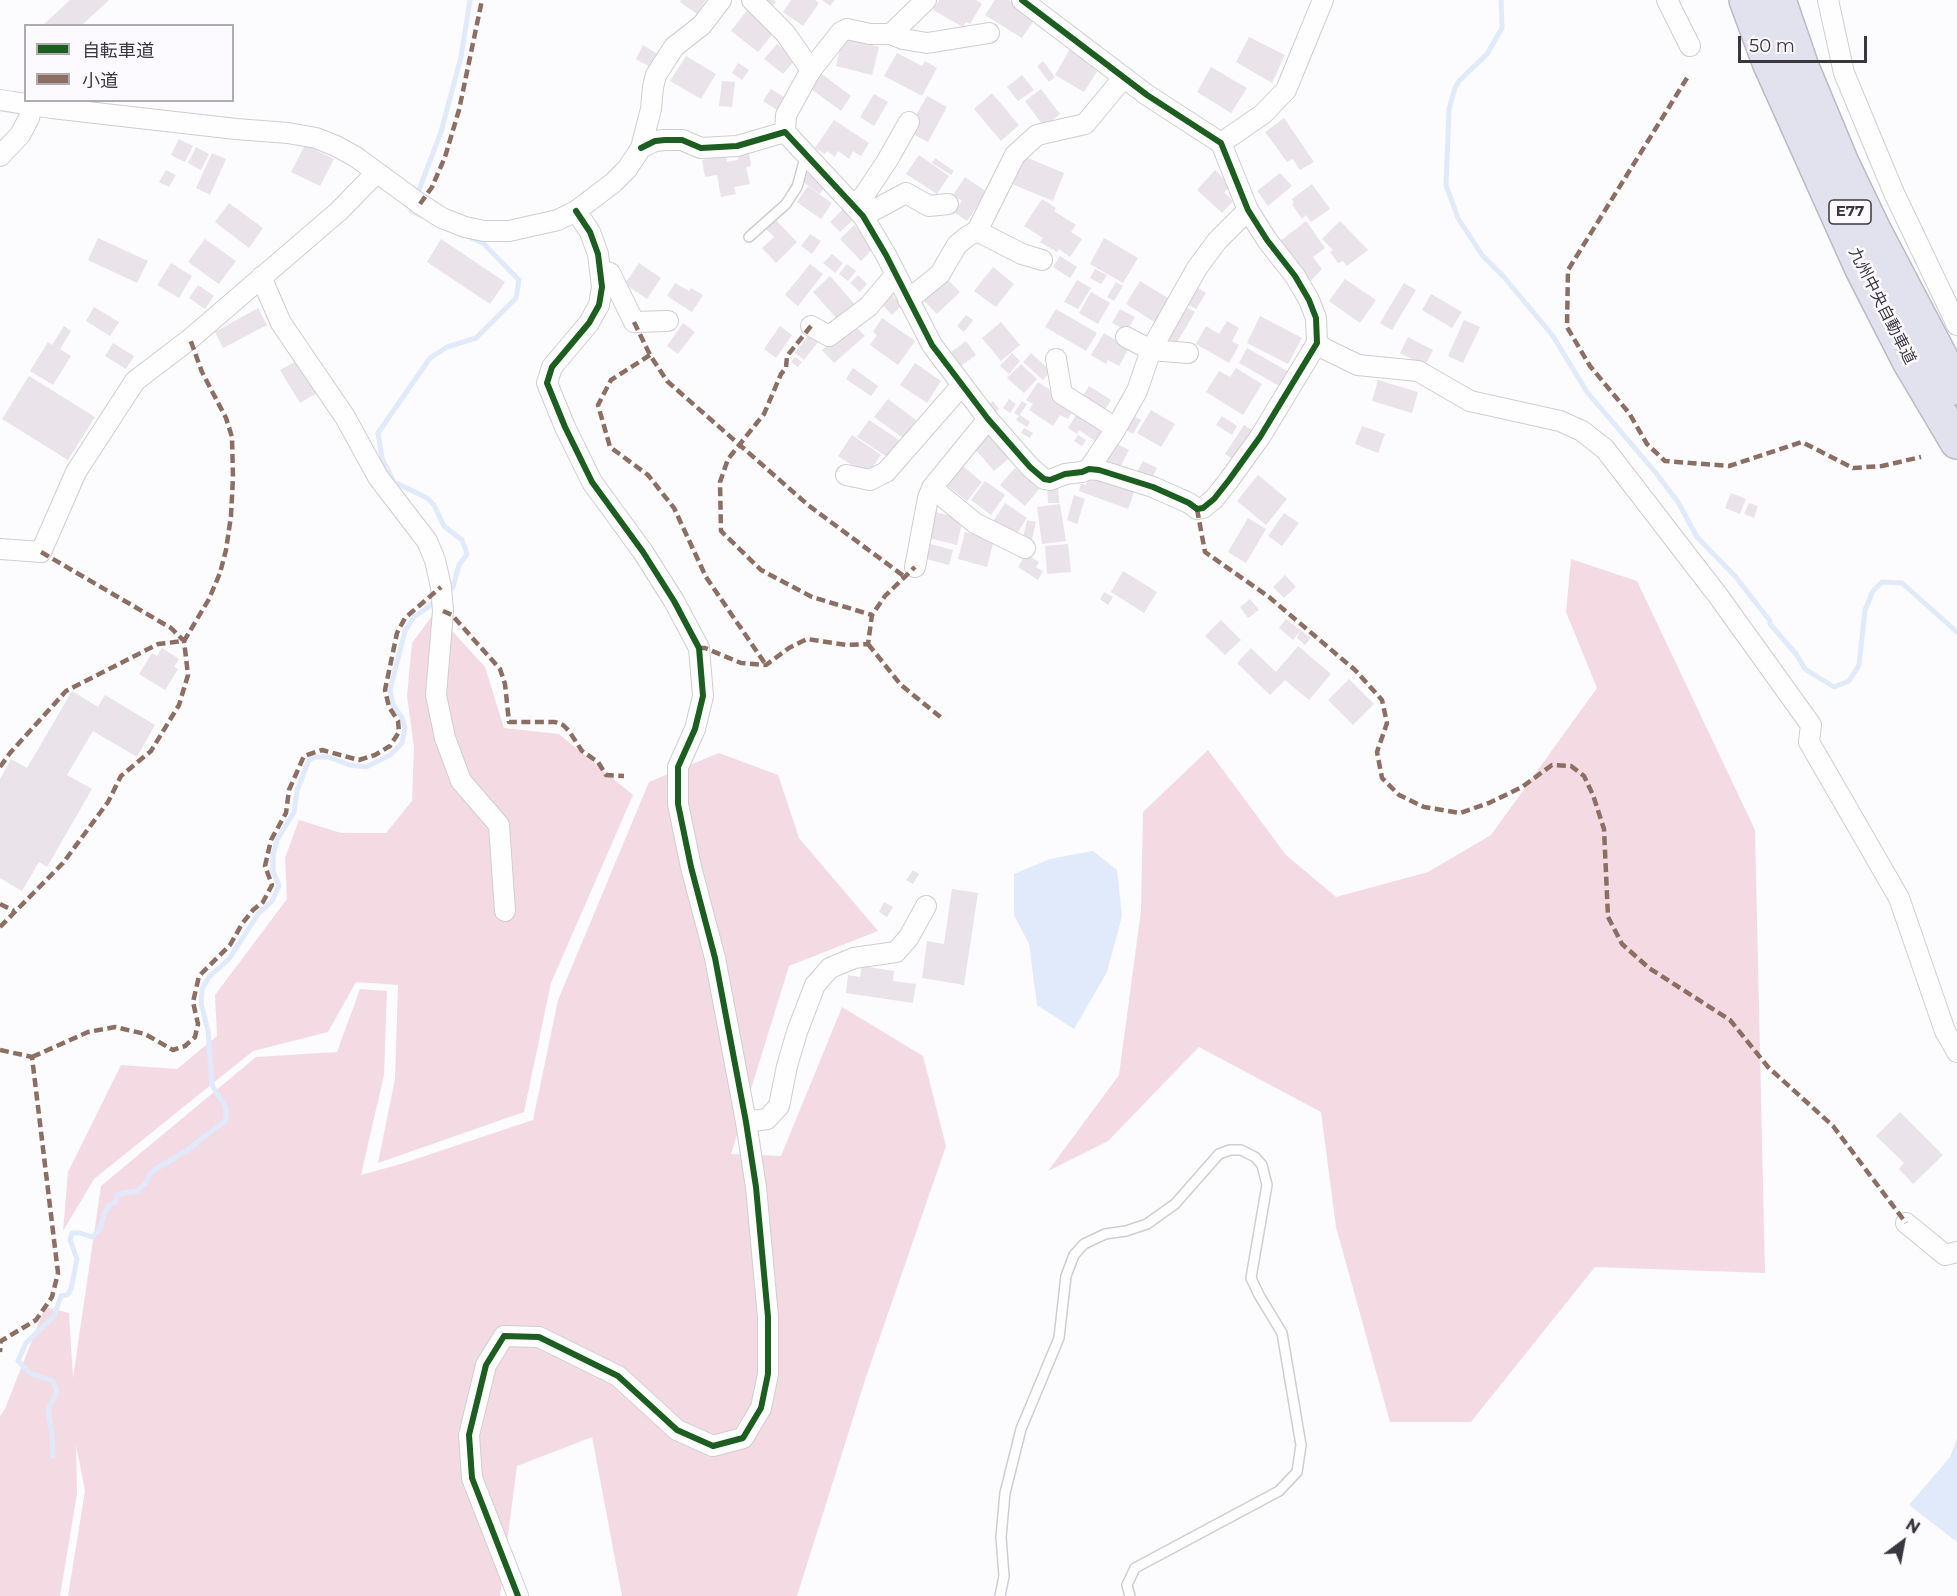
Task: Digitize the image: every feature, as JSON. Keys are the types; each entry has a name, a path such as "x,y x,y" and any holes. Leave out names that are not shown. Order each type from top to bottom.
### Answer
{"highway":[{"path":"1732,0 1837,242 1909,361"},
{"name":"九州中央自動車道","path":"1746,0 1769,62 1862,269 1909,361 1957,442"},
{"name":"九州中央自動車道","path":"1763,0 1825,158 1869,254 1957,414"},
{"path":"1779,0 1802,67 1842,163 1875,232 1957,388"}],"street":[{"path":"0,100 316,138 336,146 442,218 484,231 509,231 558,220 576,211 614,183 627,169 640,148 651,110 656,75 674,47 702,25 721,0"},
{"path":"752,0 785,33 811,70"},
{"path":"891,34 926,0"},
{"path":"989,33 927,43 903,39 891,34 870,34 847,29 841,32 825,49 811,70 786,115 785,132 858,211 896,275 932,345 988,419 1030,467 1044,479 1050,480 1089,469 1099,470 1154,487 1189,502 1197,509 1203,508 1214,500 1260,437 1317,343 1316,318 1295,276 1267,240 1248,210 1221,143 1176,115 1022,0"},
{"path":"1221,143 1263,114 1286,90 1323,0"},
{"path":"1666,0 1690,46"},
{"path":"1828,0 1845,73 1894,193 1957,325"},
{"path":"908,300 940,274 957,245 977,231 1015,155 1037,135 1085,124 1124,77"},
{"path":"0,156 20,135 29,118 32,105"},
{"path":"858,211 865,194 909,122"},
{"path":"640,148 655,141 665,140 682,140 701,147 736,146 785,132"},
{"path":"0,549 41,552 76,472 135,381 190,339 339,211 376,173"},
{"path":"858,211 906,193 929,206 948,204"},
{"path":"1089,469 1137,391 1151,350 1197,268 1217,241 1248,210"},
{"path":"518,1596 472,1478 469,1435 486,1365 504,1336 539,1337 618,1376 677,1430 713,1446 743,1438 761,1408 768,1374 768,1317 756,1187 746,1122 715,958 691,867 678,804 678,767 695,729 703,696 699,648 674,601 643,552 592,482 565,427 547,383 552,367 563,351 589,323 599,304 602,287 602,270 595,243 576,211"},
{"path":"977,231 1022,254 1042,260"},
{"path":"602,270 610,273 634,322 668,321"},
{"path":"811,326 829,336 868,307 896,275"},
{"path":"261,277 281,323 345,417 378,477 427,541 435,560 442,602 436,695 445,738 461,781 499,825 505,911"},
{"path":"1126,337 1151,350 1188,353"},
{"path":"1317,343 1358,365 1418,371 1470,401 1560,421 1582,431 1605,449 1719,597 1811,725 1809,742 1899,898 1945,1031 1957,1052"},
{"path":"1056,359 1062,394 1114,427 1115,430"},
{"path":"846,475 870,480 886,472 962,385"},
{"path":"915,567 928,498 932,488 988,419"},
{"path":"932,488 975,523 1025,549"},
{"path":"746,1122 767,1119 779,1106 787,1066 815,985 830,968 854,957 896,952 909,937 926,906"},
{"path":"1906,1223 1945,1256 1957,1252"}],"lane":[{"path":"749,237 786,204 797,187 805,158 808,156"},
{"path":"1000,1596 1004,1576 1001,1537 1005,1493 1022,1429 1059,1338 1066,1276 1074,1255 1084,1244 1105,1234 1126,1231 1147,1224 1175,1204 1219,1154 1230,1150 1241,1150 1255,1157 1262,1165 1268,1185 1251,1278 1282,1333 1301,1445 1297,1472 1279,1491 1135,1568 1127,1585 1130,1596"}],"shaded area":[{"path":"1571,559 1637,581 1755,830 1765,1273 1595,1267 1471,1422 1390,1422 1336,1227 1321,1112 1199,1047 1108,1141 1048,1171 1119,1075 1141,911 1143,812 1208,750 1286,855 1336,897 1428,872 1491,835 1597,688 1566,612"},
{"path":"435,612 485,667 504,728 559,734 633,795 551,983 524,1112 378,1163 395,1079 398,985 356,982 328,1032 253,1051 94,1179 63,1231 68,1172 121,1065 177,1069 217,1036 215,995 287,899 285,858 299,820 341,833 386,833 412,801 414,747 407,696 412,643"},
{"path":"719,753 778,775 799,838 878,931 789,966 731,1154 781,1156 842,1007 923,1056 946,1146 866,1377 797,1596 622,1596 592,1437 517,1466 500,1596 68,1596 85,1491 76,1445 77,1494 60,1596 0,1596 0,1416 5,1409 45,1307 69,1313 73,1378 101,1186 256,1057 337,1052 360,989 387,991 384,1075 361,1175 533,1120 558,1000 649,782"}],"water":[{"path":"1093,851 1117,870 1122,916 1107,972 1074,1029 1037,1005 1029,944 1014,915 1014,874 1050,859"},
{"path":"1957,1439 1957,1542 1909,1505 1950,1457"}],"building":[{"path":"70,0 109,0 83,24 44,24"},
{"path":"681,0 706,0 697,14 680,2"},
{"path":"760,0 774,0 776,2 770,9"},
{"path":"791,0 815,0 819,3 803,26 783,12"},
{"path":"822,0 835,0 830,6"},
{"path":"939,0 976,0 982,4 970,24 966,22 963,27 933,10"},
{"path":"995,0 1009,0 1036,17 1022,38 985,15"},
{"path":"748,9 775,31 758,52 731,31"},
{"path":"843,37 879,47 872,75 836,66"},
{"path":"1249,37 1285,55 1272,83 1236,62"},
{"path":"777,44 796,59 783,74 764,59"},
{"path":"643,45 659,55 652,68 636,59"},
{"path":"1070,49 1100,67 1084,92 1055,75"},
{"path":"897,53 922,66 925,61 937,68 922,96 884,76"},
{"path":"686,56 716,74 701,99 670,81"},
{"path":"1043,61 1055,77 1049,82 1037,66"},
{"path":"738,63 749,70 742,80 732,73"},
{"path":"1211,67 1247,88 1231,113 1197,92"},
{"path":"818,71 851,96 841,111 807,86"},
{"path":"1022,75 1034,90 1018,101 1007,87"},
{"path":"722,81 735,82 732,107 719,106"},
{"path":"771,89 787,99 779,111 763,101"},
{"path":"1041,89 1060,114 1044,127 1025,101"},
{"path":"992,93 1019,125 1001,141 974,109"},
{"path":"874,94 888,102 874,126 860,117"},
{"path":"927,96 947,107 928,142 907,131"},
{"path":"1284,118 1314,162 1300,170 1293,159 1287,162 1265,132"},
{"path":"834,120 869,143 861,156 853,151 849,159 838,151 835,157 827,151 825,154 815,148"},
{"path":"179,139 193,146 185,162 171,155"},
{"path":"305,145 334,159 320,186 291,172"},
{"path":"196,147 209,154 201,170 188,163"},
{"path":"212,153 226,159 210,195 196,188"},
{"path":"749,153 751,166 746,167 750,184 734,187 736,194 721,197 717,175 705,177 702,160 726,155 727,162 738,160 737,155"},
{"path":"919,155 949,176 937,194 906,174"},
{"path":"1023,156 1064,173 1053,201 1012,184"},
{"path":"935,158 954,171 951,175 932,163"},
{"path":"166,170 176,175 169,187 159,182"},
{"path":"1215,170 1231,186 1224,192 1233,201 1222,213 1197,190"},
{"path":"809,171 827,183 820,194 802,181"},
{"path":"1280,173 1292,186 1268,206 1257,191"},
{"path":"965,177 987,192 967,221 954,212 962,201 953,195"},
{"path":"1312,184 1330,209 1311,222 1306,215 1302,219 1292,204 1294,203 1292,199"},
{"path":"808,186 832,203 821,219 797,202"},
{"path":"1042,199 1056,208 1054,211 1076,225 1071,232 1082,239 1070,257 1059,249 1057,252 1040,242 1043,238 1024,226"},
{"path":"229,203 263,228 249,248 215,222"},
{"path":"845,207 856,217 840,232 830,222"},
{"path":"774,218 797,242 776,263 762,248 774,237 764,227"},
{"path":"1306,221 1325,248 1313,257 1322,269 1309,283 1279,242"},
{"path":"1340,221 1368,250 1347,266 1343,261 1338,263 1330,252 1333,250 1322,239"},
{"path":"854,225 875,246 861,261 840,239"},
{"path":"810,234 821,241 812,254 801,246"},
{"path":"98,238 148,261 137,283 88,260"},
{"path":"1104,238 1138,258 1123,283 1090,264"},
{"path":"205,239 236,261 219,284 188,262"},
{"path":"441,239 505,282 490,304 427,262"},
{"path":"832,254 843,263 835,273 823,263"},
{"path":"1060,256 1077,267 1070,278 1053,267"},
{"path":"171,263 192,276 179,298 157,285"},
{"path":"639,263 661,278 647,299 625,284"},
{"path":"810,264 823,274 798,306 785,295"},
{"path":"847,264 856,271 848,281 839,274"},
{"path":"993,267 1014,284 996,307 974,291"},
{"path":"1095,269 1107,275 1101,284 1090,278"},
{"path":"858,275 867,284 860,292 850,283"},
{"path":"830,276 857,307 840,322 813,292"},
{"path":"945,277 960,292 937,314 923,300"},
{"path":"1345,279 1376,300 1360,323 1329,301"},
{"path":"1077,280 1091,288 1078,309 1064,302"},
{"path":"1140,281 1173,301 1159,325 1126,304"},
{"path":"1116,282 1123,286 1114,301 1107,297"},
{"path":"675,283 689,291 691,288 703,295 692,312 667,296"},
{"path":"1404,283 1416,290 1392,330 1380,323"},
{"path":"1192,284 1206,293 1196,309 1182,301"},
{"path":"198,285 214,296 205,309 189,298"},
{"path":"1091,292 1110,303 1098,324 1079,313"},
{"path":"890,293 902,305 892,315 880,302"},
{"path":"1431,294 1462,312 1452,328 1422,310"},
{"path":"1181,304 1195,312 1176,344 1162,335"},
{"path":"94,307 119,322 110,336 86,321"},
{"path":"258,308 267,325 223,348 215,332"},
{"path":"1056,309 1097,333 1086,351 1045,327"},
{"path":"1120,309 1135,317 1127,331 1112,323"},
{"path":"966,315 973,320 964,332 957,326"},
{"path":"1260,316 1302,338 1288,364 1247,343"},
{"path":"882,318 915,341 898,365 870,345 877,335 873,332"},
{"path":"1464,320 1480,327 1463,363 1448,356"},
{"path":"1227,321 1239,328 1232,341 1239,345 1229,363 1196,344 1206,326 1219,334"},
{"path":"1001,322 1020,345 1001,361 982,338"},
{"path":"683,323 695,332 678,354 667,346"},
{"path":"853,323 865,336 834,363 822,350"},
{"path":"64,326 71,331 60,349 71,356 53,385 30,371 48,342 52,345"},
{"path":"780,326 792,335 776,358 764,349"},
{"path":"812,331 821,338 804,360 795,353"},
{"path":"1104,333 1129,348 1119,366 1108,360 1106,364 1091,355"},
{"path":"1408,337 1433,350 1425,366 1400,353"},
{"path":"966,341 976,355 961,366 951,352"},
{"path":"113,343 134,356 126,369 105,356"},
{"path":"1247,348 1289,372 1281,387 1239,363"},
{"path":"1012,353 1020,361 1009,374 1000,366"},
{"path":"1031,353 1051,371 1043,380 1023,362"},
{"path":"795,357 802,362 798,367 791,362"},
{"path":"298,360 317,393 300,403 280,370"},
{"path":"915,363 941,381 927,403 900,385"},
{"path":"1021,364 1037,379 1024,393 1007,378"},
{"path":"853,368 878,386 871,396 846,379"},
{"path":"1236,368 1262,384 1243,415 1206,392 1219,371 1230,377"},
{"path":"29,376 95,417 68,460 2,419"},
{"path":"1378,380 1418,392 1412,413 1372,401"},
{"path":"1038,382 1076,406 1068,419 1060,415 1053,426 1029,410 1033,404 1026,400"},
{"path":"1089,386 1111,400 1103,413 1081,399"},
{"path":"888,399 916,420 903,438 874,417"},
{"path":"1009,399 1016,404 1010,413 1003,408"},
{"path":"993,401 999,409 994,413 988,405"},
{"path":"1022,401 1027,404 1019,416 1014,413"},
{"path":"1079,410 1104,426 1095,441 1079,430 1077,434 1068,428"},
{"path":"1151,410 1175,424 1161,447 1137,433"},
{"path":"1020,415 1030,422 1027,427 1016,420"},
{"path":"1134,416 1141,420 1133,434 1126,430"},
{"path":"1222,416 1237,426 1232,435 1216,425"},
{"path":"869,420 899,440 887,457 857,437"},
{"path":"1244,425 1254,431 1236,461 1225,454"},
{"path":"1362,426 1385,434 1378,453 1355,444"},
{"path":"988,427 1013,455 994,471 970,443"},
{"path":"1024,428 1033,433 1030,438 1021,433"},
{"path":"852,435 881,455 867,475 838,456"},
{"path":"1078,435 1086,440 1082,446 1074,441"},
{"path":"1116,443 1129,450 1119,469 1105,461"},
{"path":"1143,461 1157,468 1151,480 1137,472"},
{"path":"960,464 982,482 967,501 944,483"},
{"path":"1015,468 1039,489 1025,506 1000,485"},
{"path":"1258,475 1287,499 1266,525 1237,501"},
{"path":"1089,477 1097,480 1098,477 1135,490 1128,509 1079,491 1081,484 1086,485"},
{"path":"985,481 1005,495 991,515 971,500"},
{"path":"1058,484 1059,503 1048,503 1047,485"},
{"path":"1731,493 1746,499 1740,514 1725,508"},
{"path":"1074,495 1085,499 1077,524 1067,520"},
{"path":"1005,503 1027,518 1014,538 992,523"},
{"path":"1749,503 1758,506 1754,518 1744,514"},
{"path":"1060,504 1066,541 1042,544 1037,507"},
{"path":"935,512 963,519 957,545 929,538"},
{"path":"1284,513 1299,523 1282,546 1268,536"},
{"path":"1248,518 1266,529 1246,563 1228,552"},
{"path":"1027,520 1036,522 1031,544 1022,542"},
{"path":"965,532 994,540 987,567 958,559"},
{"path":"927,543 953,550 949,565 923,558"},
{"path":"1068,544 1071,572 1047,574 1045,546"},
{"path":"1026,554 1039,562 1036,567 1043,571 1038,580 1018,567"},
{"path":"1123,571 1157,592 1144,613 1111,592"},
{"path":"1285,575 1296,587 1284,598 1273,587"},
{"path":"1104,592 1113,597 1108,605 1100,599"},
{"path":"1250,599 1259,610 1248,618 1240,607"},
{"path":"1286,619 1311,638 1305,645 1297,638 1300,631 1293,640 1279,628"},
{"path":"1221,620 1241,640 1225,655 1205,636"},
{"path":"1298,646 1331,674 1309,700 1285,680 1270,695 1237,663 1251,648 1276,672"},
{"path":"162,648 179,659 174,667 178,669 165,690 139,674 152,653 157,656"},
{"path":"1349,679 1374,704 1353,725 1328,700"},
{"path":"72,691 98,707 105,695 155,725 137,757 93,731 67,775 92,789 47,867 39,862 22,891 0,878 0,779 11,759 27,768"},
{"path":"913,870 919,874 913,884 906,880"},
{"path":"952,889 978,893 964,985 922,978 927,941 944,944"},
{"path":"884,902 893,907 887,917 879,912"},
{"path":"862,966 894,971 893,981 916,984 913,1003 846,993 848,975 860,977"},
{"path":"1900,1112 1943,1155 1913,1184 1899,1169 1904,1163 1876,1136"}],"waterway":[{"path":"422,216 411,211 441,132 461,57 470,0"},
{"path":"1501,0 1502,28 1487,54 1459,81 1449,109 1446,185 1458,218 1482,255 1504,277 1553,336 1587,392 1656,473 1678,502 1697,537 1735,576 1770,624 1796,654 1805,669 1834,687 1849,681 1859,665 1865,610 1873,591 1882,582 1902,583 1957,632"},
{"path":"447,592 453,587 459,565 467,554 462,540 444,526 434,505 427,498 394,482 382,458 378,433 430,358 447,347 476,338 516,298 519,280 483,243 469,237"},
{"path":"53,1456 48,1409 57,1392 53,1381 30,1373 18,1361 26,1343 54,1316 61,1296 67,1295 71,1289 77,1259 70,1240 72,1233 92,1237 100,1229 104,1214 115,1202 118,1194 137,1191 146,1183 151,1172 186,1151 226,1120 226,1108 212,1085 208,1031 201,1003 202,989 209,977 229,959 258,914 272,901 279,886 273,871 273,855 277,840 294,812 297,791 308,762 313,757 328,757 350,765 366,767 390,755 402,743 405,728 402,718 393,705 390,690 405,631 414,617 438,600"}],"marked path":[{"path":"420,204 432,187 445,157 459,110 482,0"},
{"path":"1687,78 1568,270 1567,327 1590,366 1629,413 1647,444 1665,461 1729,466 1802,442 1853,468 1882,466 1921,457"},
{"path":"634,322 650,355 667,381 808,505 905,577"},
{"path":"811,326 787,356 786,368 781,374 764,414 728,459 720,482 721,531 761,570 812,597 872,615"},
{"path":"0,767 66,691 158,644 184,641 209,599 220,573 231,516 232,437 226,418 202,372 190,339"},
{"path":"650,355 611,380 598,405 610,447 648,475 674,508 706,577 766,665"},
{"path":"1197,509 1205,552 1269,597 1355,670 1382,700 1387,723 1377,752 1382,778 1399,795 1424,807 1460,813 1489,803 1522,787 1552,765 1571,766 1584,776 1604,829 1608,917 1622,944 1649,968 1730,1020 1768,1067 1833,1126 1906,1223"},
{"path":"0,927 63,863 108,802 121,776 151,751 179,705 188,675 184,641 171,628 41,552"},
{"path":"699,648 705,648 741,663 766,665 789,648 807,639 847,645 868,644 872,615 885,596 915,567"},
{"path":"32,1057 88,1032 115,1027 145,1034 173,1050 185,1046 195,1037 198,1024 193,1002 199,976 230,945 242,924 263,902 272,885 265,866 271,840 286,813 289,790 304,756 322,750 359,760 375,755 390,746 399,732 398,721 389,707 385,690 397,633 405,618 441,587"},
{"path":"443,611 452,615 500,669 505,684 509,722 555,722 563,725 582,751 598,762 606,775 624,776"},
{"path":"868,644 901,685 944,720"},
{"path":"0,904 14,911"},
{"path":"0,1050 32,1057 58,1273 52,1297 36,1320 1,1341 0,1352"}],"cycle path":[{"path":"641,148 655,141 665,140 682,140 701,148 737,146 785,132 863,216 886,255 932,345 988,419 1030,467 1044,479 1050,480 1089,469 1099,470 1153,487 1197,509 1203,508 1214,499 1260,437 1317,343 1316,318 1295,276 1267,240 1248,210 1221,143 1147,95 1022,0"},
{"path":"518,1596 472,1478 469,1435 486,1365 504,1336 539,1337 618,1376 677,1430 713,1446 743,1438 761,1408 768,1374 768,1317 756,1187 746,1122 715,958 691,867 678,804 678,767 695,729 703,696 699,648 674,601 643,552 592,482 565,427 547,383 552,367 589,323 599,305 602,287 598,254 590,232 576,211"}]}
